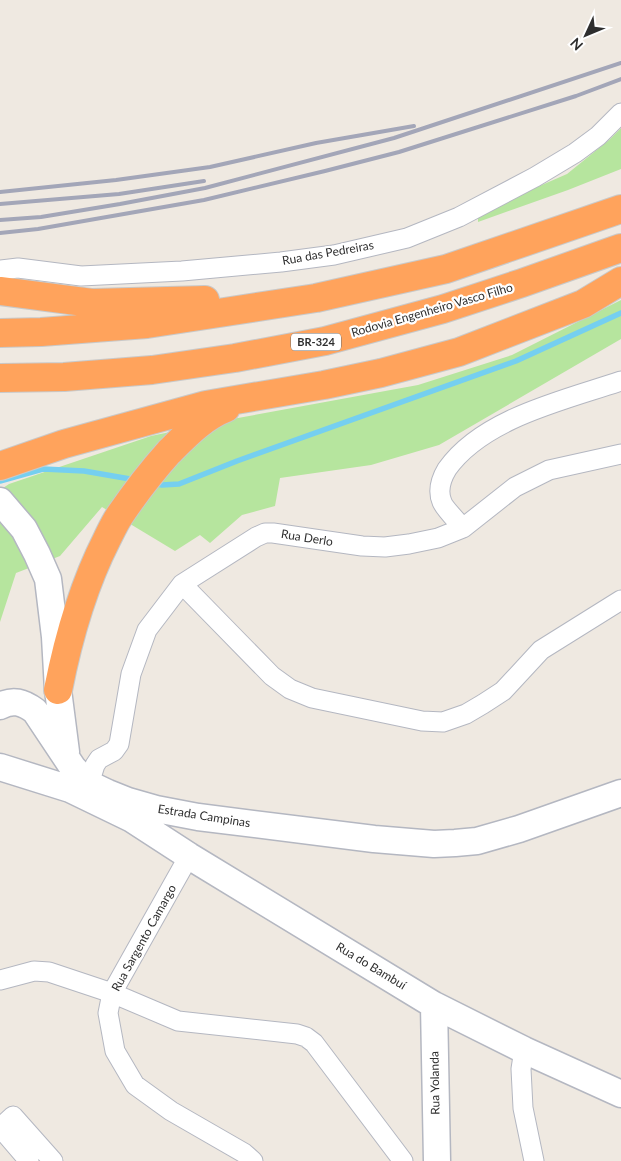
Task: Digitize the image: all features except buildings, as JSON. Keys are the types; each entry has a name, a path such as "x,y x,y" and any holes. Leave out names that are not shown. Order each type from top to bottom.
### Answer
{"highway":[{"path":"0,333 42,332 147,324 316,298 446,269 621,208"},
{"name":"Rodovia Engenheiro Vasco Filho","path":"0,378 64,377 152,370 235,358 325,341 452,306 621,248"},
{"path":"0,466 64,444 206,405 324,385 381,373 459,352 583,304 621,281"},
{"path":"0,291 92,302 316,298"},
{"path":"58,690 64,658 86,589 100,554 119,516 153,470 185,436 218,411 257,395"}],"main road":[{"path":"0,501 24,529 38,554 48,579 55,637 58,690 67,759"},
{"name":"Estrada Campinas","path":"0,706 16,702 26,704 35,711 73,768 89,784 108,794 128,801 156,809 198,817 374,839 434,844 455,843 477,840 519,829 621,793"},
{"name":"Rua do Bambuí","path":"0,767 70,789 132,818 185,853 434,1005 524,1050 621,1094"},
{"path":"185,853 175,838 177,830 182,823 198,817"},
{"name":"Rua Yolanda","path":"434,1005 437,1161"}],"street":[{"name":"Rua das Pedreiras","path":"0,270 18,268 81,276 182,271 334,255 407,238 459,217 543,172 575,153 598,136 621,113"},
{"path":"463,528 442,502 439,488 442,478 449,467 468,447 512,419 621,382"},
{"name":"Rua Derlo","path":"89,784 99,759 114,751 119,744 132,674 147,630 182,584 256,537 273,532 362,546 385,547 438,538 463,528 515,488 549,470 621,454"},
{"path":"182,584 272,676 290,689 312,698 422,721 443,722 466,714 503,691 541,650 621,600"},
{"name":"Rua Sargento Camargo","path":"185,853 112,993 108,1013 115,1051 135,1085 171,1111 244,1153 253,1161"},
{"path":"0,980 34,971 49,972 112,993 178,1021 306,1036 314,1043 403,1161"},
{"path":"524,1050 521,1070 523,1108 534,1161"},
{"path":"29,1161 4,1124 13,1116 53,1161"}],"green space":[{"path":"621,128 621,169 478,222 478,213 567,174"},
{"path":"621,300 621,339 439,445 371,465 280,478 275,506 242,515 210,543 200,535 175,551 102,507 60,556 16,573 0,622 0,490 9,484 151,436 418,385 512,355"}],"waterway":[{"path":"152,483 162,485 179,484 237,461 516,361 621,313"},
{"path":"0,481 43,469 84,471 136,480"}],"railway":[{"path":"0,220 41,217 205,188 394,138 621,63"},
{"path":"0,233 38,229 204,200 325,171 399,152 576,96 621,79"},
{"path":"0,192 116,180 210,167 316,143 414,126"},
{"path":"0,204 119,194 204,181"}]}
